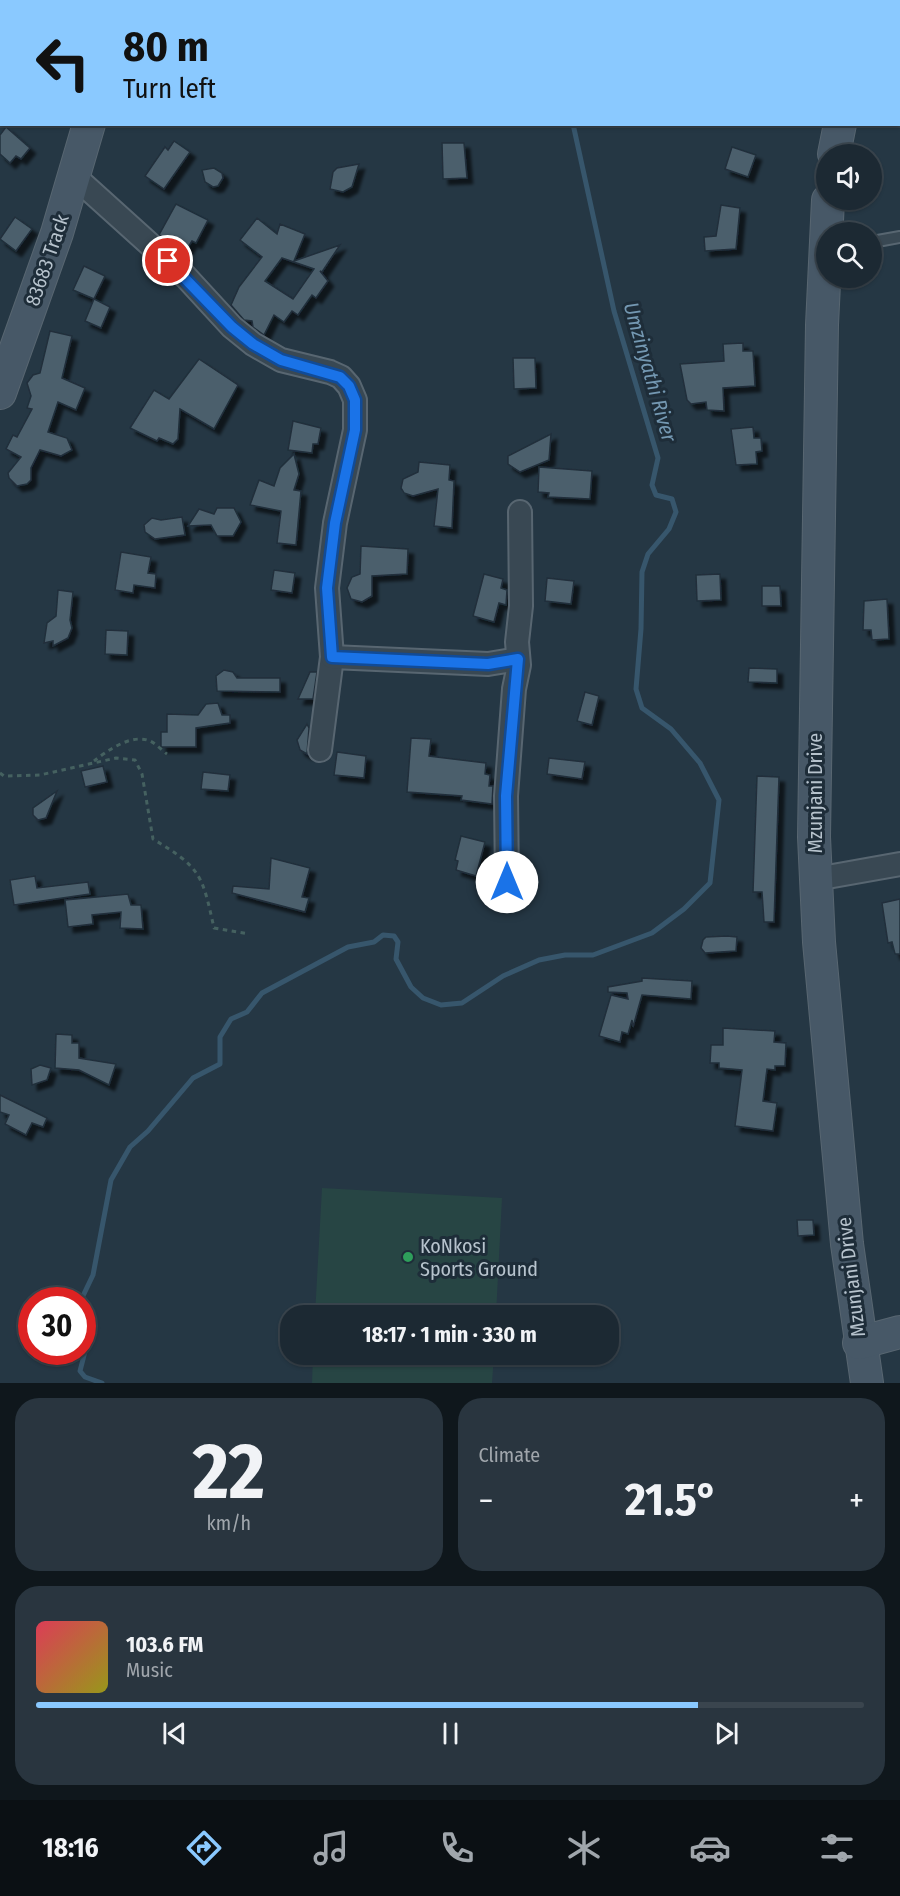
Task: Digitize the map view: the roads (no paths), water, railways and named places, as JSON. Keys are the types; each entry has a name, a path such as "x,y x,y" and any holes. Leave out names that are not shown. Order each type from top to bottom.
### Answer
{"main road":[{"name":"83683 Track","path":"0,393 57,233 88,126"},
{"path":"836,144 840,126"},
{"name":"Mzunjani Drive","path":"825,288 815,700 816,879 829,1065 859,1343 867,1383"},
{"path":"859,1343 900,1332"}],"street":[{"path":"74,176 186,277 232,327 253,344 281,360 330,372 340,377 349,386 355,400 355,430 335,523 327,588 332,657 320,750"},
{"path":"507,882 506,796 518,659 520,512"},
{"path":"332,657 488,664 518,659"},
{"path":"816,879 900,864"}],"lane":[{"path":"882,240 900,237"}],"waterway":[{"name":"Umzinyathi River","path":"87,1287 93,1275 111,1180 130,1147 148,1131 193,1078 220,1064 220,1037 231,1019 247,1012 262,993 348,947 374,942 383,935 394,936 398,942 396,959 411,987 423,998 441,1005 462,1003 503,976 539,960 565,955 593,955 652,933 684,909 710,883 719,800 700,763 671,729 642,708 636,689 641,629 642,572 648,554 669,529 676,512 672,499 656,495 652,485 658,458 614,311 573,126"},
{"name":"Umzinyathi River","path":"82,1365 80,1371 85,1377 102,1383"}],"place":[{"name":"KoNkosi Sports Ground","path":"408,1257"}]}
